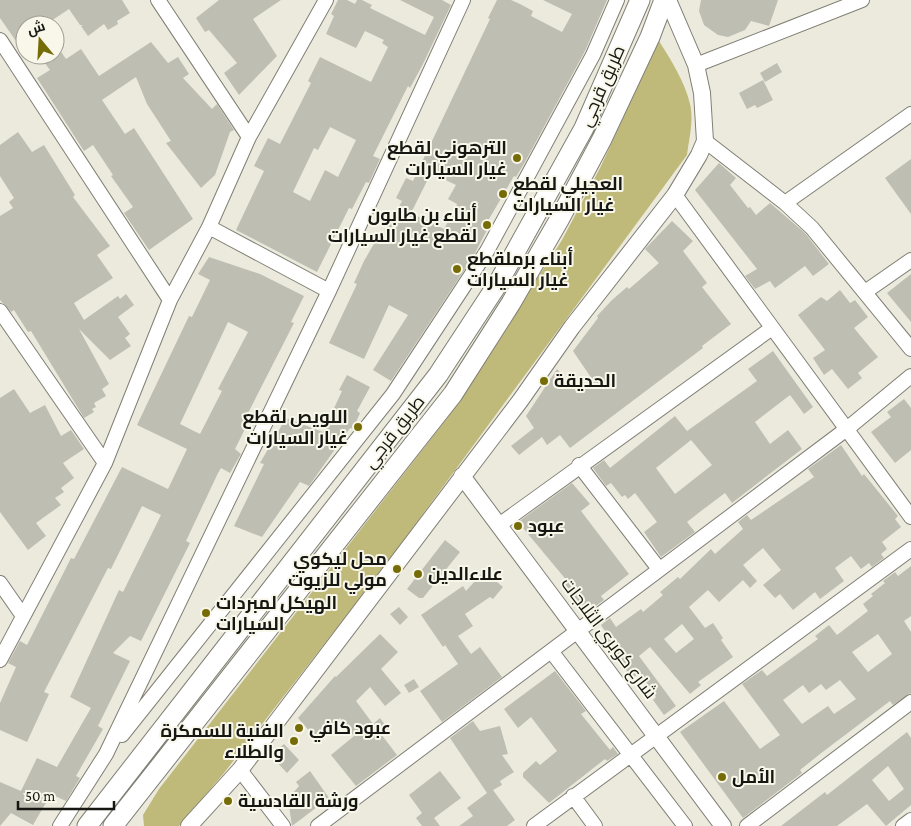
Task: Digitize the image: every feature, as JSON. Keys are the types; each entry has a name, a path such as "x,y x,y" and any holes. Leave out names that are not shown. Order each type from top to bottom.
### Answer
{"highway":[{"name":"طريق قرجي","path":"87,826 438,375 497,285 584,128 640,0"},
{"name":"طريق قرجي","path":"113,826 453,394 506,311 559,220 602,139 650,37 664,0"},
{"path":"231,641 248,654"}],"main road":[{"path":"189,826 240,770 520,401 572,327 675,196 706,141 702,93 696,65 668,0"},
{"name":"شارع كوبري الثلاجات","path":"462,476 723,826"}],"street":[{"path":"158,0 249,137"},
{"path":"0,660 105,463 170,300 209,228 249,137 326,0"},
{"path":"106,754 329,291 464,0"},
{"path":"60,826 106,754 394,394 487,251 593,55 617,0"},
{"path":"696,65 862,0"},
{"path":"0,40 170,300"},
{"path":"785,203 911,114"},
{"path":"706,141 785,203 812,228 911,349"},
{"path":"675,196 848,428 911,516"},
{"path":"209,228 329,291"},
{"path":"865,292 911,260"},
{"path":"0,311 105,463"},
{"path":"499,525 772,328"},
{"path":"318,826 848,428 911,376"},
{"path":"579,466 659,569"},
{"path":"534,826 911,549"},
{"path":"0,583 23,616"},
{"path":"551,651 685,826"},
{"path":"747,826 911,702"},
{"path":"240,770 283,826"},
{"path":"573,796 595,826"},
{"path":"903,826 911,820"}],"shaded area":[{"path":"659,41 681,79 690,104 691,123 687,155 378,575 224,773 179,826 144,826 143,815 159,789 448,417 562,240 600,168"}],"building":[{"path":"0,0 122,0 130,13 117,21 118,24 108,30 104,24 88,36 81,26 83,25 80,25 69,9 60,15 15,15 15,40 0,18"},
{"path":"219,0 281,0 253,19 277,56 239,95 224,73 237,63 209,30 205,32 196,18"},
{"path":"338,0 347,0 355,4 357,0 362,0 372,5 370,8 425,35 434,17 400,0 442,0 451,5 423,64 410,88 408,86 373,156 380,159 369,183 366,182 352,209 349,208 317,272 236,230 264,171 254,166 268,138 280,144 311,83 308,81 320,57 371,82 388,47 382,43 384,40 365,31 356,48 326,34 334,16 331,14","holes":["330,127 356,140 338,177 325,170 310,201 293,192 314,148 318,150"]},
{"path":"497,0 511,0 533,11 531,16 562,32 572,14 543,0 607,0 585,51 525,162 516,177 514,176 485,226 488,228 473,257 391,381 373,370 408,315 389,305 364,359 329,343 357,284 354,283 364,261 379,235 383,237 402,201 396,198 406,178 413,181 490,19 488,18","holes":["431,173 456,185 448,199 457,204 444,229 411,213"]},
{"path":"701,0 778,0 769,26 751,21 745,30 728,37 718,35 704,25 699,11"},
{"path":"151,42 168,63 178,57 189,74 183,78 212,109 217,104 234,130 230,132 215,175 201,188 166,143 171,141 147,104 136,77 102,100 125,134 134,128 193,219 149,250 124,213 133,207 111,176 113,175 93,145 84,151 37,78 50,70 46,65 65,65 65,58 66,59 81,49 99,76"},
{"path":"777,63 782,72 765,82 760,73"},
{"path":"763,80 773,100 757,108 755,105 747,109 739,93"},
{"path":"18,132 32,152 44,145 75,195 73,197 110,246 97,255 113,278 74,303 84,320 118,296 120,299 126,294 134,305 118,317 130,334 125,338 131,346 110,360 79,329 109,384 102,389 106,396 94,403 96,407 92,409 94,412 84,418 31,331 28,332 14,310 11,312 0,300 0,216 13,208 9,202 14,198 0,176 0,145"},
{"path":"911,159 911,214 885,178"},
{"path":"719,163 736,178 730,185 748,208 750,207 756,215 770,203 805,233 829,264 813,276 805,266 775,288 770,281 755,289 745,276 757,269 695,190"},
{"path":"672,221 693,241 683,251 707,283 702,287 731,324 702,346 703,348 570,448 560,435 547,445 542,437 519,455 511,446 534,428 526,416 557,369 576,391 592,379 573,351 598,318 597,316 612,300 627,287 629,289 659,263 645,249"},
{"path":"209,257 260,274 304,296 291,322 294,323 246,417 250,419 235,449 241,454 230,473 221,468 218,473 186,541 190,543 141,641 130,636 113,653 130,661 98,726 103,729 76,776 80,778 66,801 51,794 33,825 11,813 0,826 0,782 21,791 37,758 57,767 91,708 70,697 119,590 123,592 161,515 142,506 111,569 108,568 44,692 49,694 27,742 0,730 0,703 16,667 8,663 20,641 27,645 71,558 74,559 122,467 168,489 187,449 137,425 189,316 192,317 210,280 198,274","holes":["228,322 248,332 218,389 222,391 200,434 180,424"]},
{"path":"911,274 911,322 887,293"},
{"path":"840,290 850,303 855,300 868,317 854,328 878,357 858,373 862,378 848,389 832,369 824,375 813,358 825,350 798,315 821,297 827,301"},
{"path":"773,351 813,407 804,414 790,395 755,422 770,444 788,430 802,449 732,503 725,493 701,511 687,522 695,532 661,557 644,532 657,522 635,493 628,499 625,495 622,497 611,483 606,486 593,468 604,460 610,468 675,416 687,431 757,381 748,369","holes":["691,440 712,465 675,494 656,468"]},
{"path":"347,375 370,387 357,411 360,413 353,429 350,428 309,486 300,482 262,537 234,526 264,464 260,463 286,418 323,432 342,391 339,390"},
{"path":"14,389 30,413 45,405 61,436 71,430 84,449 63,463 74,478 61,488 64,492 55,498 61,505 36,523 46,536 28,550 0,512 0,398"},
{"path":"904,399 911,408 911,450 895,463 871,432 891,417 887,412"},
{"path":"841,445 862,476 864,474 898,516 895,519 901,527 882,542 887,549 881,554 884,558 872,567 869,563 861,569 851,556 835,568 844,581 820,599 815,592 793,610 780,594 775,598 763,585 781,570 763,548 743,565 757,581 750,588 743,580 719,602 708,590 689,607 705,628 713,623 723,638 721,640 733,657 698,682 701,685 690,694 650,647 639,656 676,706 664,715 653,700 656,697 640,673 632,678 602,637 607,634 601,625 610,618 616,627 641,609 643,612 663,595 660,592 678,577 680,579 711,549 715,554 743,529 738,522 747,515 751,520 814,477 808,469","holes":["682,624 694,639 676,653 664,639"]},
{"path":"572,483 590,504 581,511 629,574 601,596 604,600 589,611 577,602 565,585 568,582 518,522"},
{"path":"445,540 460,552 423,598 419,598 407,589"},
{"path":"911,566 911,616 904,621 911,632 911,693 893,705 890,701 820,754 800,770 802,773 743,818 680,732 724,701 760,749 780,735 742,684 762,670 767,676 818,639 815,636 829,625 837,635 868,611 863,604 873,596 871,594 885,583 883,581 895,572 898,576","holes":["878,634 892,654 868,672 852,652","840,680 856,699 834,714 828,706 802,724 783,700 803,685 809,693 821,684 826,690"]},
{"path":"484,571 503,587 493,599 490,597 465,614 473,626 458,636 471,654 480,647 502,677 442,722 420,691 458,664 445,645 443,647 421,615 463,586 466,591"},
{"path":"399,607 408,617 400,625 390,614"},
{"path":"380,634 398,652 381,669 401,693 385,706 370,687 356,701 373,724 380,718 388,729 381,734 397,755 356,786 331,755 354,736 340,718 318,741 298,718 335,676"},
{"path":"555,671 586,711 581,714 610,750 613,747 618,754 607,761 605,759 549,803 523,777 523,773 536,761 540,765 557,751 531,717 518,728 504,709"},
{"path":"414,679 419,687 409,693 404,685"},
{"path":"473,721 480,731 500,726 508,754 502,755 514,772 500,781 502,785 493,790 515,820 507,826 459,826 473,816 467,808 487,793 450,738"},
{"path":"907,732 911,738 911,805 886,826 867,804 837,826 781,826 825,792 827,795","holes":["888,766 904,789 889,801 872,780"]},
{"path":"284,744 299,760 287,773 271,756"},
{"path":"310,771 329,798 292,826 288,799 299,786 296,782"},
{"path":"440,771 461,798 434,818 440,826 422,826 416,818 422,813 409,795"}],"place":[{"name":"الترهوني لقطع غيار السيارات","path":"517,158"},
{"name":"العجيلي لقطع غيار السيارات","path":"503,194"},
{"name":"أبناء بن طابون لقطع غيار السيارات","path":"487,225"},
{"name":"أبناء برملقطع غيار السيارات","path":"457,269"},
{"name":"الحديقة","path":"544,381"},
{"name":"اللويص لقطع غيار السيارات","path":"358,427"},
{"name":"عبود","path":"518,526"},
{"name":"محل ليكوي مولي للزيوت","path":"397,569"},
{"name":"علاءالدين","path":"418,574"},
{"name":"الهيكل لمبردات السيارات","path":"206,613"},
{"name":"عبود كافي","path":"299,728"},
{"name":"الفنية للسمكرة والطلاء","path":"294,741"},
{"name":"الأمل","path":"722,777"},
{"name":"ورشة القادسية","path":"228,801"}]}
